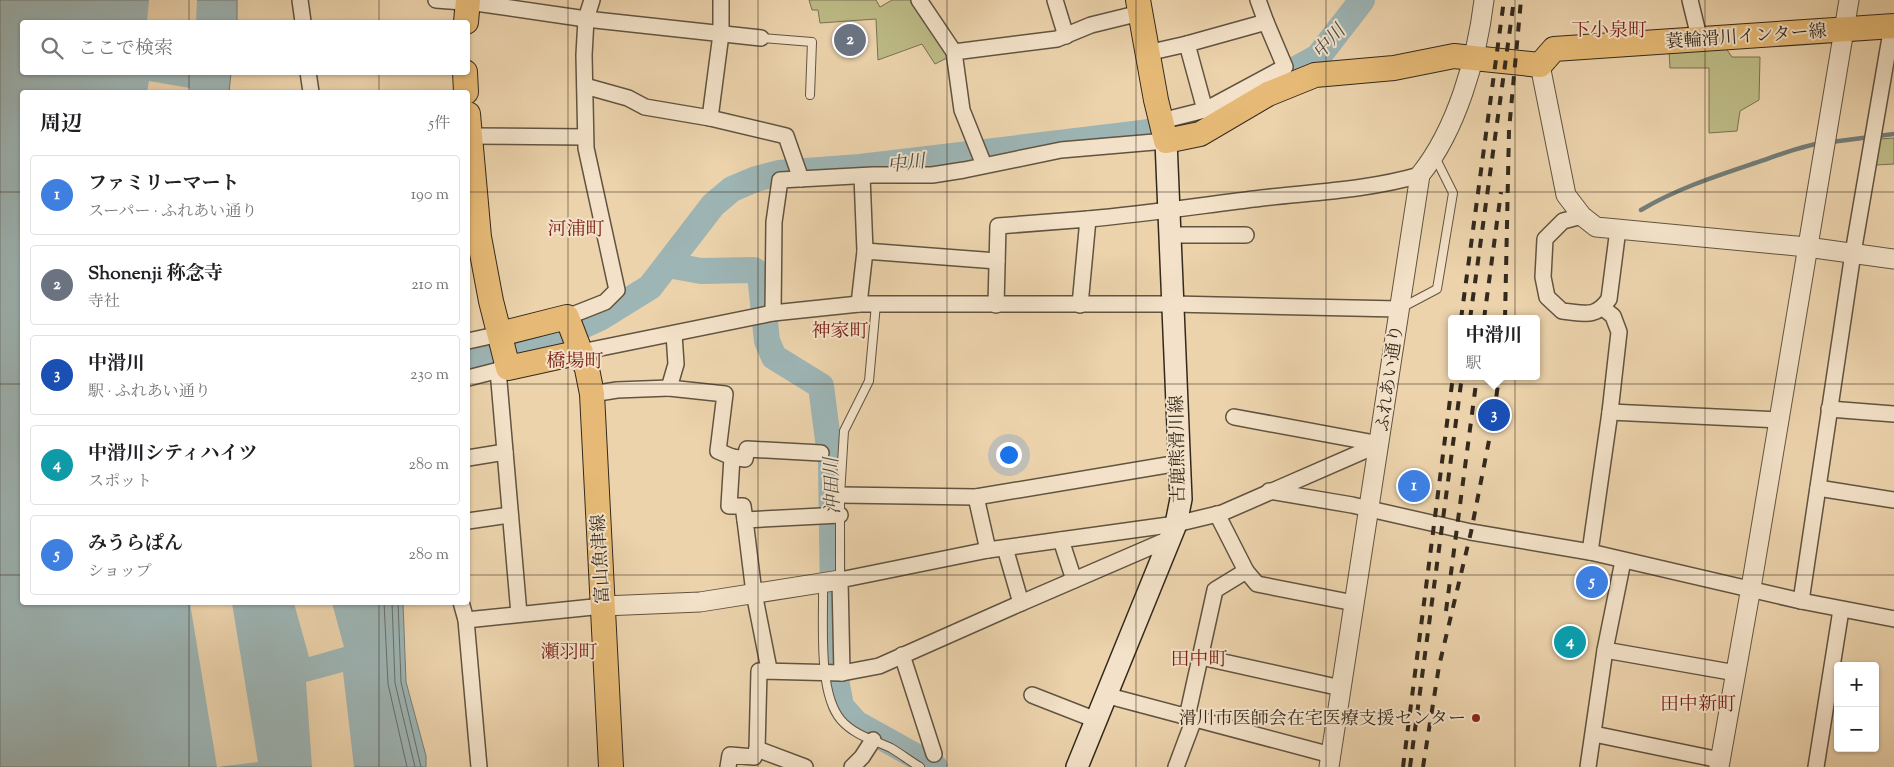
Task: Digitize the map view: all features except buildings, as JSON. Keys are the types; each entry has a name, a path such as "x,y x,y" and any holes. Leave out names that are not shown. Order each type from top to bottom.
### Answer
{"main road":[{"path":"1139,6 1146,53 1164,131 1200,134 1268,94 1315,75 1394,68 1454,56 1540,65"},
{"name":"蓑輪滑川インター線","path":"1540,65 1554,50 1893,26"},
{"path":"465,75 466,90"},
{"name":"古鹿熊滑川線","path":"1078,767 1173,532 1181,498 1164,131"},
{"path":"470,172 479,237 491,301 500,334 503,369 581,352"},
{"path":"500,334 567,317"},
{"name":"富山魚津線","path":"567,317 581,352 592,394 611,767"}],"street":[{"path":"300,0 303,20"},
{"path":"436,0 467,9 476,2 586,18 761,38"},
{"path":"567,317 605,302 618,290 585,136 586,18 592,0"},
{"path":"710,118 721,34 721,0"},
{"path":"919,0 954,52 962,110 984,165"},
{"path":"1055,0 1066,36"},
{"path":"773,313 774,222 780,180 932,175 1164,131 1285,67 1258,0"},
{"name":"ふれあい通り","path":"1330,761 1420,175 1435,156 1475,58 1484,0"},
{"path":"1690,0 1700,41"},
{"path":"1594,734 1719,764 1780,420 1807,247 1850,0"},
{"path":"954,52 1057,39 1139,6"},
{"path":"1146,53 1187,44 1266,22"},
{"path":"1801,601 1853,253 1893,26"},
{"path":"1187,44 1205,110"},
{"path":"1540,65 1566,195 1582,216 1596,227 1807,247 1894,258"},
{"path":"308,75 311,90"},
{"path":"584,86 628,98 645,107 710,118 786,136 800,179"},
{"path":"470,136 585,136"},
{"path":"996,305 998,226 1168,212 1262,198 1385,185 1420,175"},
{"path":"859,304 865,251 862,176"},
{"path":"1582,216 1563,221 1545,239 1544,277 1547,297 1562,312 1594,314 1602,308 1609,298 1618,229"},
{"path":"1080,305 1088,219"},
{"path":"1170,236 1246,234"},
{"path":"865,251 997,261"},
{"path":"581,352 773,313 859,304 1173,304 1399,309"},
{"path":"1590,552 1610,412 1619,332 1613,316 1602,308"},
{"path":"470,340 500,334"},
{"path":"669,388 676,364 674,334"},
{"path":"470,377 503,369 505,452 519,614"},
{"path":"592,394 617,390 669,388 725,394 718,451 732,457 745,459 747,449 821,453"},
{"path":"1829,409 1894,414"},
{"path":"1610,412 1780,420"},
{"path":"1234,418 1380,444"},
{"path":"728,767 730,755 754,757 757,749 758,671 769,669 842,673 879,666 1074,580 1173,532 1380,444"},
{"path":"470,458 505,452"},
{"path":"732,457 729,506 743,506 754,593 769,669"},
{"path":"840,495 976,497 1179,463"},
{"path":"1818,488 1894,500"},
{"path":"1268,491 1370,509 1472,532 1590,552 1622,561 1841,610 1894,620"},
{"path":"976,497 988,550"},
{"path":"1217,514 1246,571 1257,584 1354,603"},
{"path":"470,521 510,515"},
{"path":"745,520 840,516"},
{"path":"466,620 602,606 700,602 831,581 988,550 1061,540 1173,532"},
{"path":"1061,540 1074,580"},
{"path":"1005,548 1021,603"},
{"path":"1588,767 1605,650 1622,561"},
{"path":"1176,767 1191,718 1200,657 1215,590 1246,571"},
{"path":"831,581 842,673"},
{"path":"462,605 466,620 479,767"},
{"path":"1816,767 1841,610"},
{"path":"1605,650 1736,673"},
{"path":"902,655 934,754"},
{"path":"1200,657 1341,688"},
{"path":"1032,695 1096,720"},
{"path":"1106,695 1191,718 1330,761"},
{"path":"852,767 862,757 873,740"},
{"path":"757,749 805,767"}],"lane":[{"path":"761,38 812,42 810,95"},
{"path":"1399,309 1437,289 1452,193 1435,156"},
{"path":"876,304 869,381 844,431 840,516 831,581 824,673 830,702 842,721 860,734 891,748 920,767"}],"shaded area":[{"path":"809,0 876,0 880,7 892,0 915,0 949,57 935,64 922,44 878,60 876,19 820,23 818,10 812,10"},
{"path":"1725,47 1732,57 1760,57 1759,100 1740,111 1737,131 1709,133 1709,68 1670,68 1669,50"},
{"path":"1894,138 1894,164 1876,165 1880,139"}],"water":[{"path":"0,0 237,0 237,20 20,20 20,75 231,75 229,90 20,90 20,605 403,605 406,682 426,756 426,767 0,767"}],"pier":[{"path":"149,0 197,0 196,20 147,20"},
{"path":"149,81 190,88 190,90 147,90"},
{"path":"190,605 232,605 258,762 217,767"},
{"path":"295,605 333,605 344,647 309,657"},
{"path":"343,672 354,767 312,767 306,682"}],"waterway":[{"name":"中川","path":"470,357 576,329 600,318 650,287 713,205 732,189 756,179 779,173 860,167 1134,134 1171,129 1203,120 1318,57 1362,0"},
{"path":"1831,142 1894,134"},
{"path":"1641,210 1682,189 1711,178 1787,152 1821,143"},
{"name":"沖田川","path":"668,265 701,271 754,270 760,275 767,341 774,357 821,386 831,463 834,669 841,706 856,723 935,767"}],"railway":[{"path":"1462,315 1504,0"},
{"path":"1471,315 1514,0"},
{"path":"1505,315 1509,130 1521,0"},
{"path":"1485,315 1501,192"},
{"path":"1403,767 1452,380"},
{"path":"1410,767 1461,380"},
{"path":"1446,611 1476,380"},
{"path":"1423,767 1439,666 1471,532 1494,415 1498,380"}],"place":[{"name":"Shonenji 称念寺","path":"850,40"},
{"name":"中滑川","path":"1494,415"},
{"name":"ファミリーマート","path":"1414,486"},
{"name":"みうらぱん","path":"1592,582"},
{"name":"中滑川シティハイツ","path":"1570,642"},
{"name":"滑川市医師会在宅医療支援センター","path":"1476,718"}],"district":[{"name":"下小泉町","path":"1609,29"},
{"name":"河浦町","path":"576,228"},
{"name":"神家町","path":"840,330"},
{"name":"橋場町","path":"575,360"},
{"name":"瀬羽町","path":"569,651"},
{"name":"田中町","path":"1199,658"},
{"name":"田中新町","path":"1698,703"}]}
